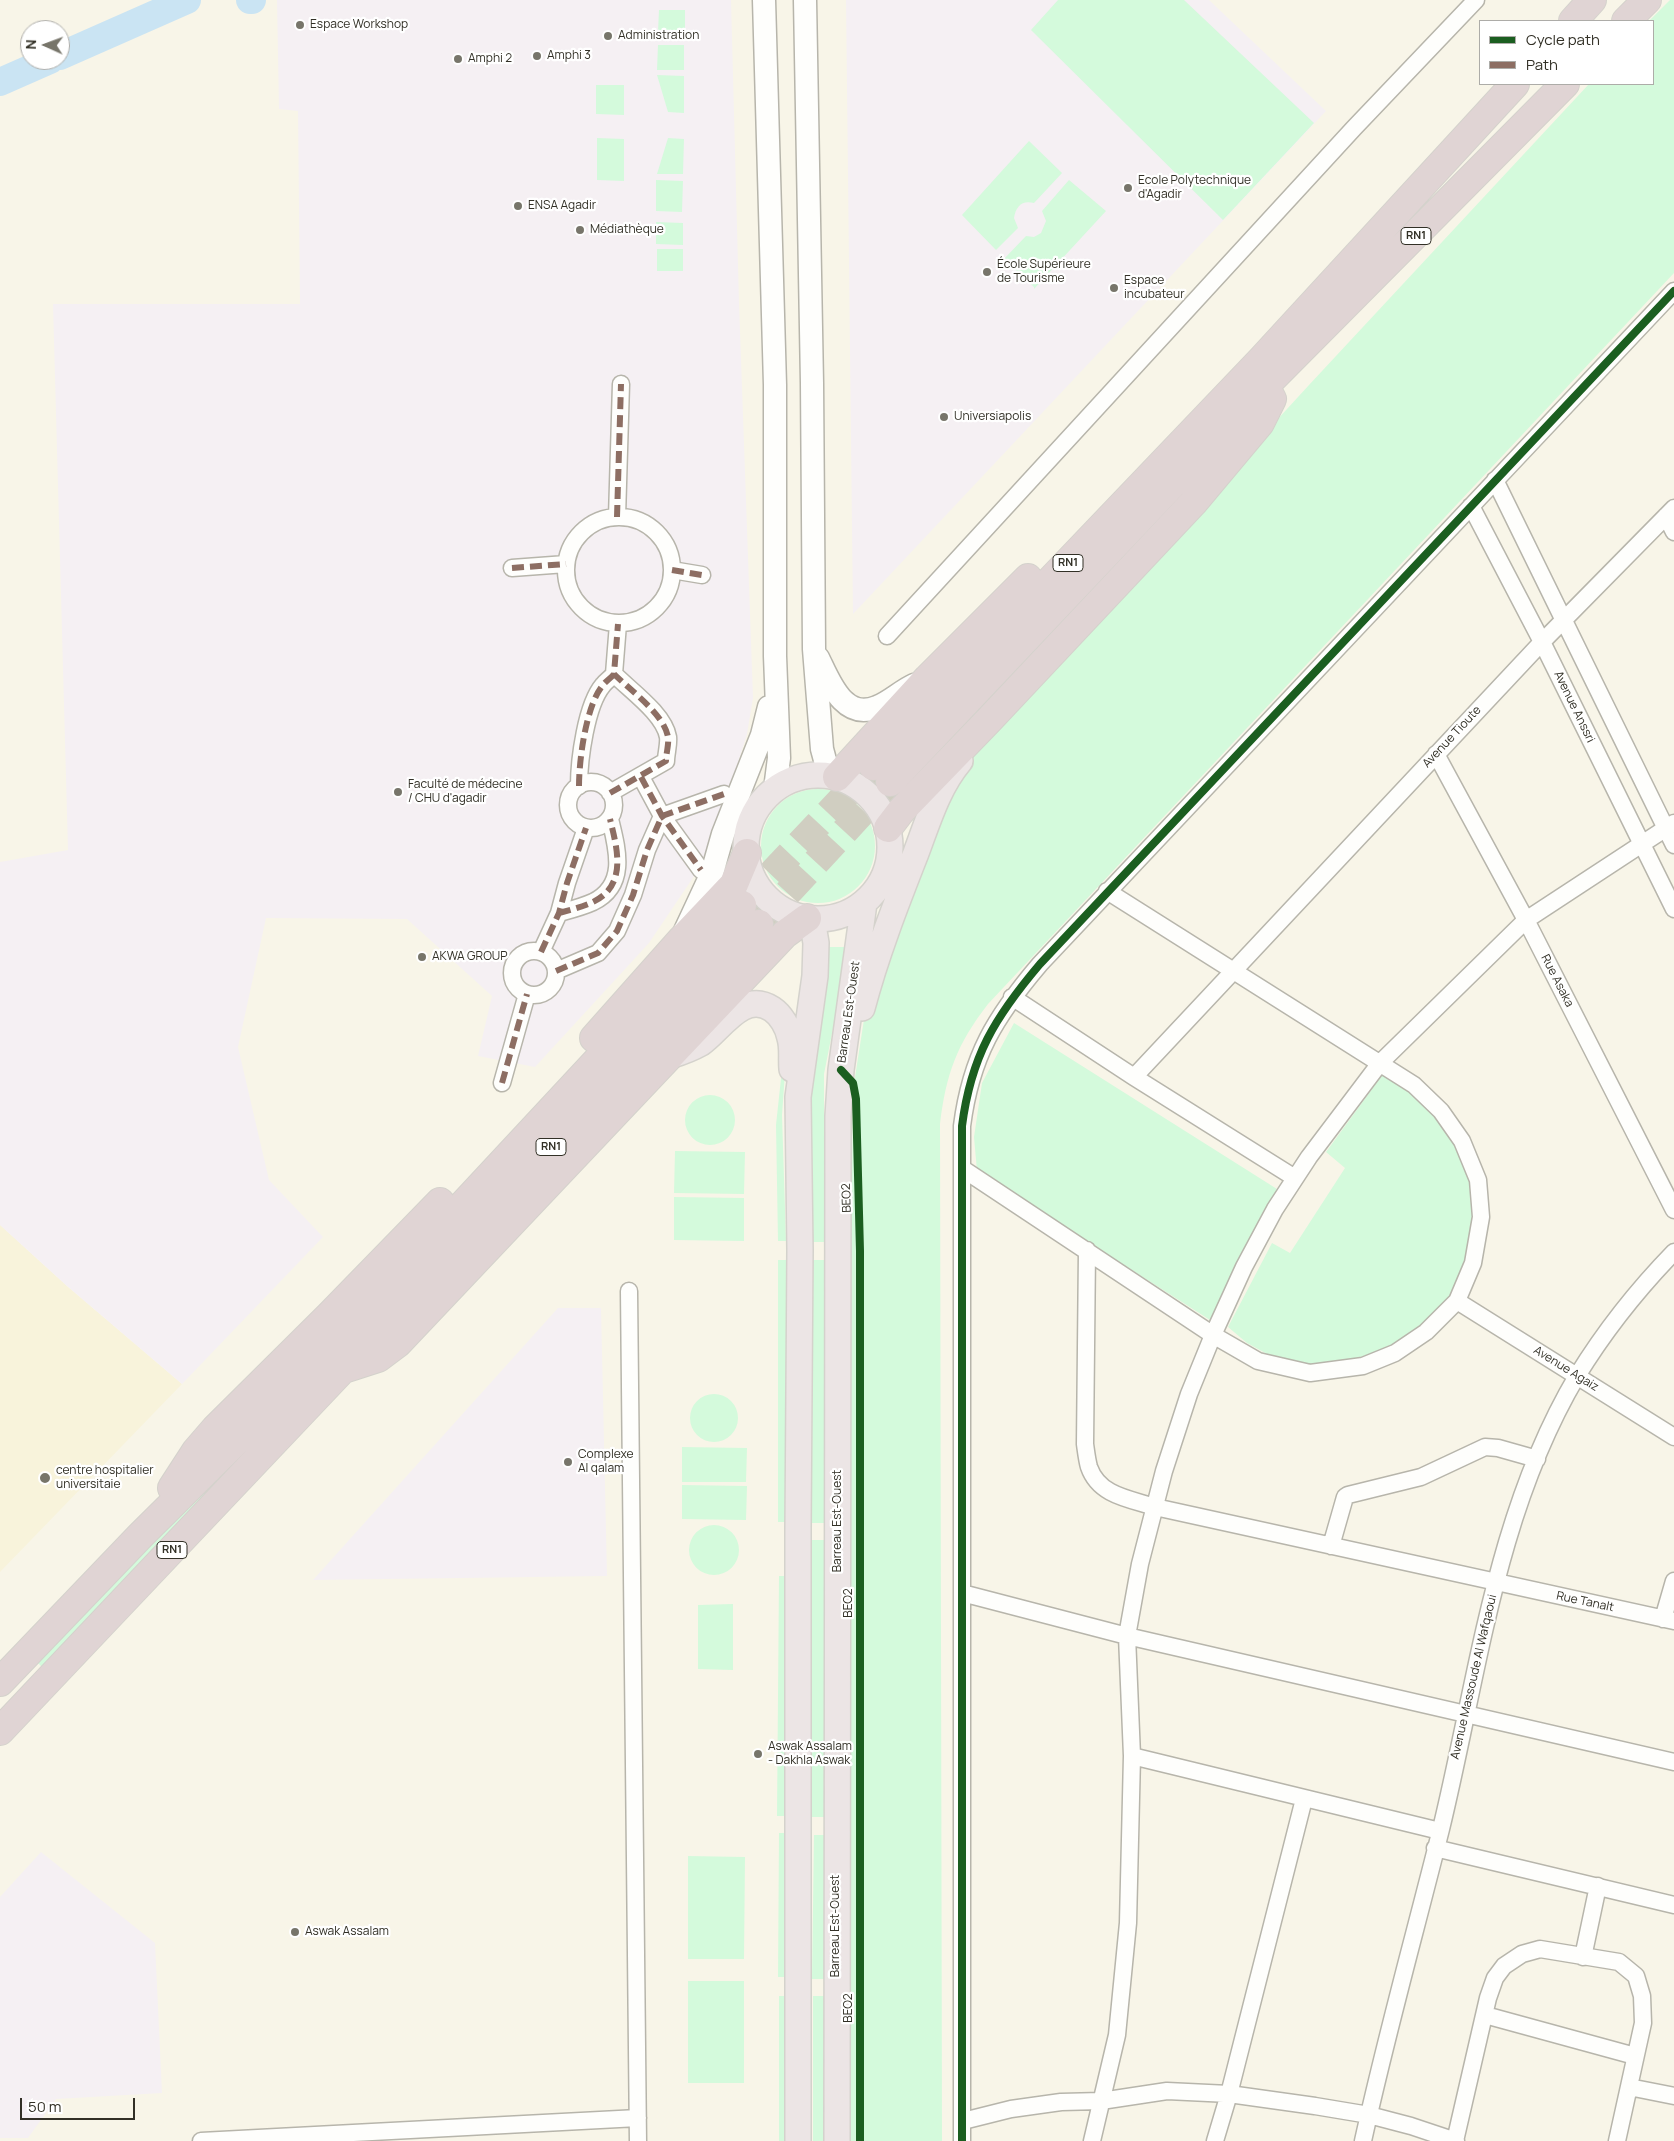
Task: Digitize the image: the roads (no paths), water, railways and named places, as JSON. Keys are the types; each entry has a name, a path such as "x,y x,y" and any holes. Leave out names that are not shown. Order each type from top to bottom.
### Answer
{"highway":[{"path":"1574,20 1592,0"},
{"path":"1627,20 1647,0"},
{"name":"RN1","path":"1514,85 882,774 1564,85"},
{"path":"833,776 1204,401 1226,382 1262,359"},
{"path":"888,828 901,811 1152,548 1252,434 1264,417 1272,399 1265,386"},
{"path":"141,1535 196,1451 215,1429 329,1316 550,1086 734,884 747,853"},
{"name":"RN1","path":"0,1682 141,1535 323,1355 750,915 343,1369 0,1731"},
{"path":"343,1369 367,1363 389,1351 398,1343 785,934 810,919"}],"main road":[{"path":"764,0 775,385 775,656 779,758 775,789"},
{"path":"805,0 813,404 814,649 822,749 833,776"},
{"path":"814,649 836,695 854,708 876,708 902,691 928,678"},
{"path":"682,939 712,873 723,834 762,735 769,706 775,656"},
{"path":"844,1052 856,1031 879,946 937,799 946,780 974,745 989,720"},
{"path":"833,776 860,787 869,795 884,816 888,828 890,856 887,869 874,893 864,903 839,916 810,919 785,911 766,896 752,876 747,853 747,841 752,817 766,797 775,789 800,777 833,776"},
{"name":"Barreau Est-Ouest","path":"837,2141 838,1116 841,1070 864,903"},
{"path":"798,2141 800,1250 798,1097 816,976 816,943 810,919"},
{"path":"672,1055 701,1043 736,1010 753,1004 769,1007 784,1022 791,1040 793,1078 798,1097"}],"street":[{"path":"887,636 1354,128 1476,0"},
{"path":"962,2141 962,1126 970,1084 984,1043 1012,997 1107,892 1674,291"},
{"path":"617,517 620,384"},
{"path":"1495,480 1562,621 1670,825 1674,845"},
{"name":"Avenue Anssri","path":"1471,506 1542,642 1674,909"},
{"path":"1670,512 1674,532"},
{"name":"Avenue Tioute","path":"1134,1077 1542,642 1670,512"},
{"path":"617,517 631,518 642,522 655,532 665,544 672,570 669,588 658,607 640,619 618,624 596,619 579,605 568,586 566,564 574,542 580,534 598,521 617,517"},
{"path":"512,568 566,564"},
{"path":"672,570 702,575"},
{"path":"579,786 579,766 592,705 602,686 614,674 618,624"},
{"path":"610,793 666,761 668,737 654,710 633,694 614,674"},
{"name":"Rue Asaka","path":"1436,754 1526,920 1674,1210"},
{"path":"641,777 662,816 701,870"},
{"path":"587,783 596,783 604,786 610,793 613,801 613,810 610,819 603,825 595,828 586,828 572,818 568,809 568,800 572,792 579,786 587,783"},
{"path":"556,971 598,953 617,931 633,895 646,850 662,816 724,794"},
{"path":"559,913 594,901 610,888 618,870 618,850 610,819"},
{"path":"1092,2141 1117,2035 1126,1958 1132,1756 1128,1636 1140,1564 1155,1507 1189,1394 1212,1335 1244,1266 1275,1209 1309,1157 1380,1063 1526,920 1670,825"},
{"path":"541,952 559,913 586,828"},
{"path":"963,1169 1212,1335 1258,1361 1310,1374 1363,1366 1395,1353 1426,1332 1457,1301 1473,1263 1481,1217 1478,1180 1462,1140 1441,1111 1414,1085 1107,892"},
{"path":"532,951 541,952 548,956 556,971 555,980 550,987 536,995 527,994 520,989 514,983 512,974 517,958 524,953 532,951"},
{"path":"502,1083 527,994"},
{"path":"1012,997 1134,1077 1295,1178"},
{"name":"Rue Tanalt","path":"1087,1250 1085,1444 1089,1468 1098,1484 1111,1493 1155,1507 1669,1620"},
{"name":"Avenue Massoude Al Wafqaoui","path":"1363,2141 1440,1831 1465,1714 1507,1541 1537,1459 1577,1376 1618,1318 1674,1252"},
{"path":"629,1291 638,2141"},
{"name":"Avenue Agaiz","path":"1457,1301 1674,1437"},
{"path":"1331,1546 1345,1497 1348,1495 1421,1477 1486,1447 1498,1448 1537,1459"},
{"path":"1669,1620 1674,1581"},
{"path":"962,1593 1128,1636 1674,1762"},
{"path":"1132,1756 1440,1831"},
{"path":"1215,2141 1229,2094 1304,1799"},
{"path":"1435,1848 1674,1905"},
{"path":"1583,1957 1598,1886"},
{"path":"963,2122 1011,2109 1061,2102 1101,2101 1167,2091 1229,2094 1369,2116 1411,2126 1456,2141 1495,1978 1504,1966 1522,1954 1540,1949 1618,1962 1636,1976 1642,1996 1643,2023 1617,2141"},
{"path":"1485,2015 1636,2056"},
{"path":"1629,2087 1674,2096"},
{"path":"201,2141 638,2118"}],"waterway":[{"path":"70,52 187,0"},
{"path":"0,82 27,70"}],"tunnel":[{"path":"742,905 873,766"},
{"path":"759,924 890,782"}],"place":[{"name":"Espace Workshop","path":"300,25"},
{"name":"Administration","path":"608,36"},
{"name":"Amphi 3","path":"537,56"},
{"name":"Amphi 2","path":"458,59"},
{"name":"Ecole Polytechnique d'Agadir","path":"1128,188"},
{"name":"ENSA Agadir","path":"518,206"},
{"name":"Médiathèque","path":"580,230"},
{"name":"École Supérieure de Tourisme","path":"987,272"},
{"name":"Espace incubateur","path":"1114,288"},
{"name":"Universiapolis","path":"944,417"},
{"name":"Faculté de médecine / CHU d'agadir","path":"398,792"},
{"name":"AKWA GROUP","path":"422,957"},
{"name":"Complexe Al qalam","path":"568,1462"},
{"name":"centre hospitalier universitaie","path":"45,1478"},
{"name":"Aswak Assalam - Dakhla Aswak","path":"758,1754"},
{"name":"Aswak Assalam","path":"295,1932"}]}
